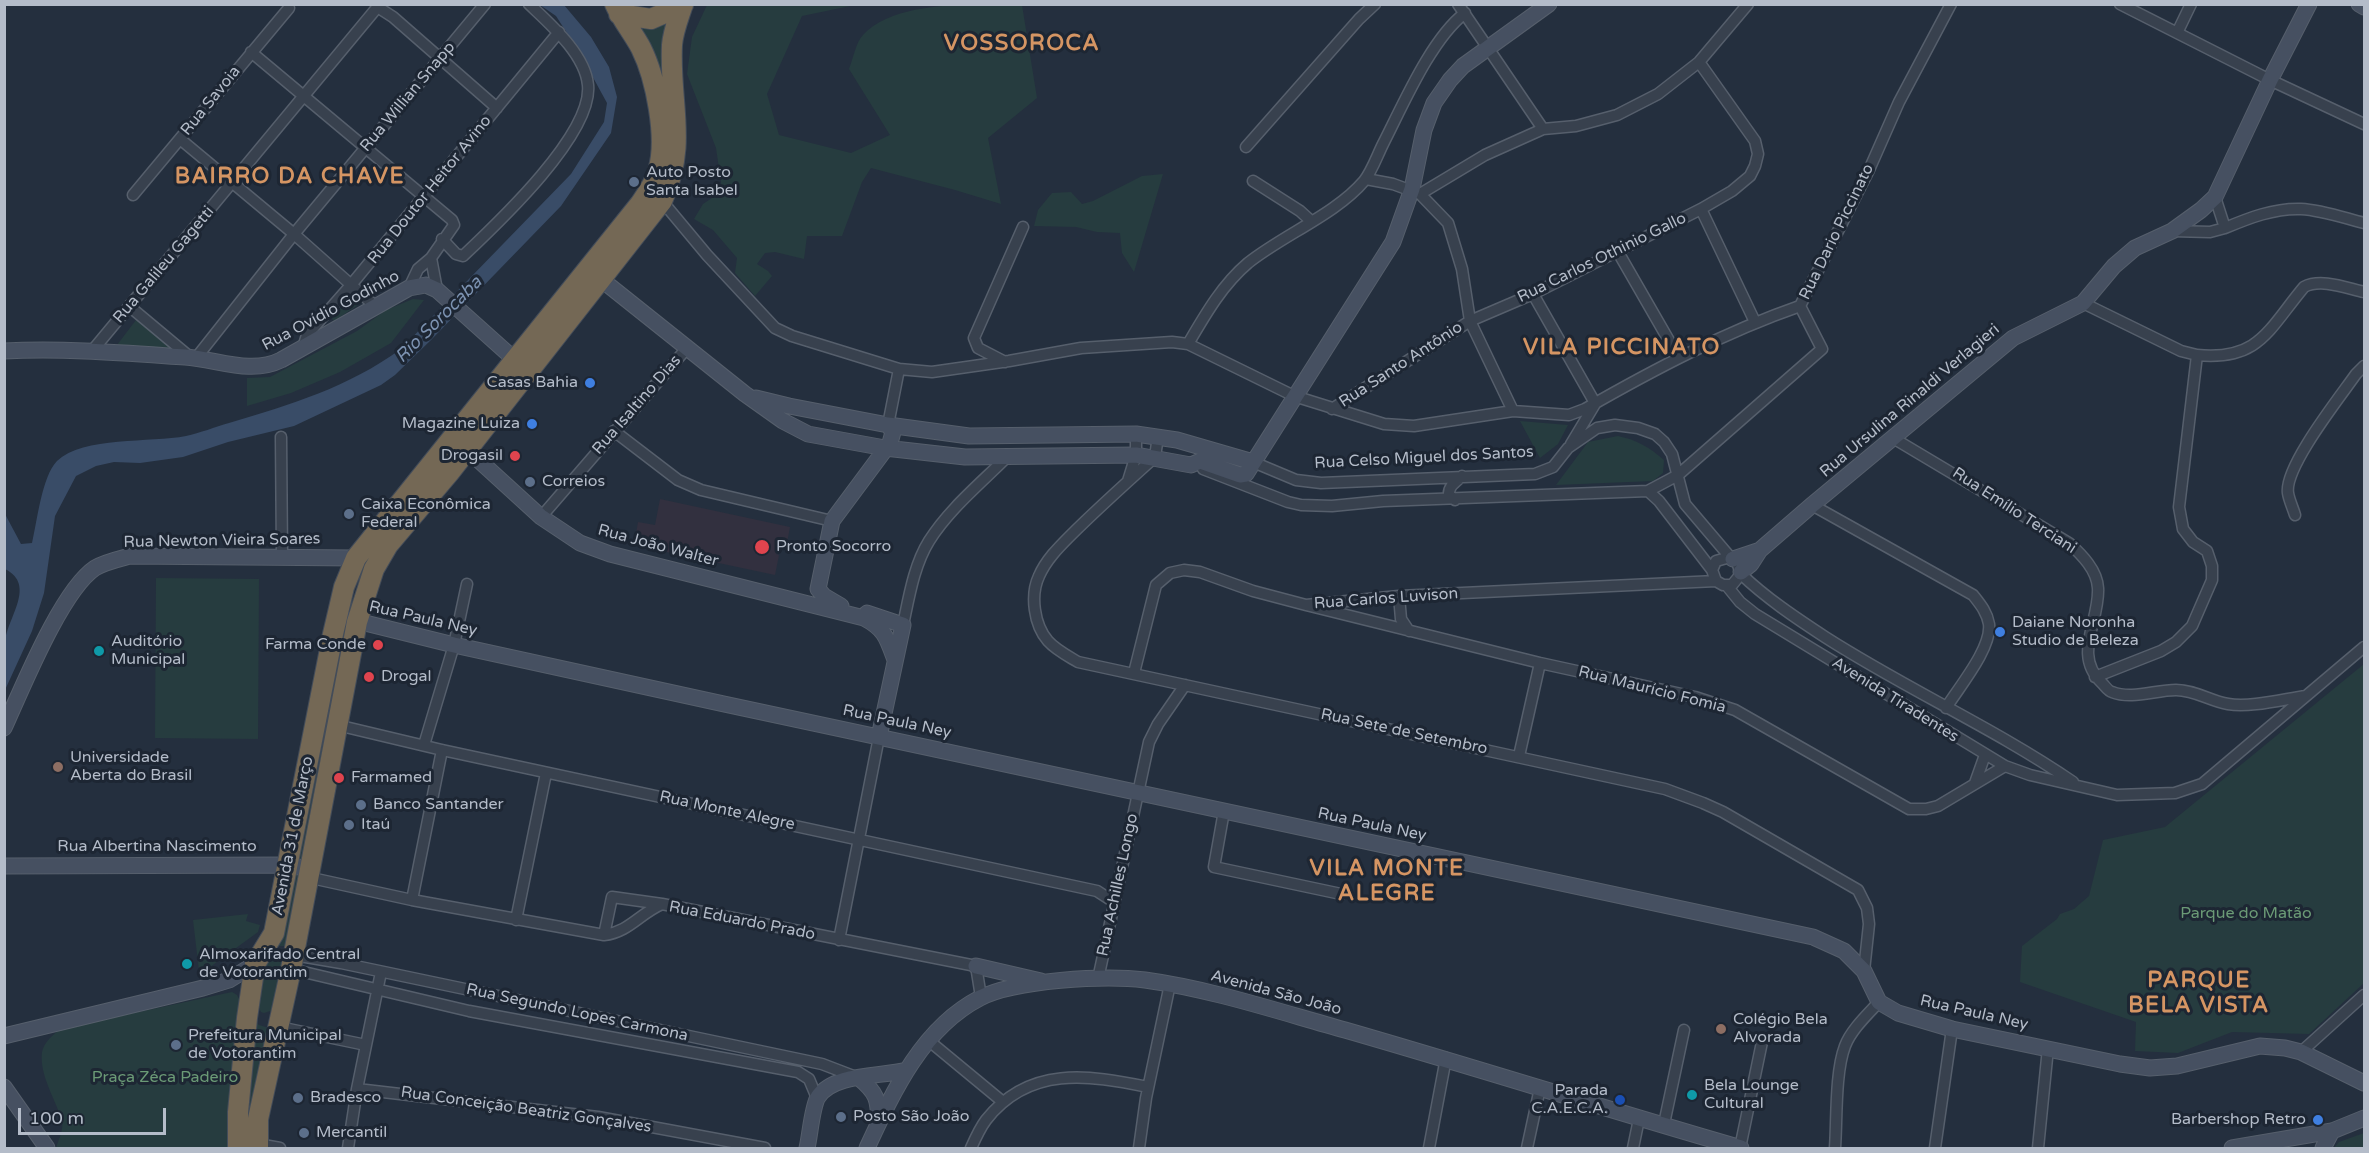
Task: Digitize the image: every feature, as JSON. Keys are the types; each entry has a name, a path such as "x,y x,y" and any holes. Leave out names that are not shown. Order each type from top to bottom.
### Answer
{"highway":[{"path":"617,9 651,19 683,4"},
{"path":"369,585 356,558 461,442 595,274 662,201 670,183 677,149 672,45 683,4"},
{"path":"595,274 640,204 658,172 661,158 661,132 650,72 641,49 617,9"},
{"path":"461,442 514,359 534,350"},
{"name":"Avenida 31 de Março","path":"258,1147 258,1119 292,962 357,622 374,569 388,545 461,442"},
{"name":"Avenida 31 de Março","path":"238,1149 237,1123 255,964 274,933 337,616 356,558"},
{"path":"255,964 265,957 274,955 292,962"},
{"path":"249,1003 260,1019 279,1027"}],"main road":[{"path":"1191,465 1200,461 1240,475 1246,474 1393,242 1416,191 1424,130 1434,104 1450,80 1463,66 1549,4"},
{"name":"Rua Ursulina Rinaldi Verlagieri","path":"1736,565 1751,564 1760,550 1812,505 2013,338 2083,303 2114,266 2134,248 2172,231 2215,197 2309,4"},
{"path":"2358,4 2364,7"},
{"name":"Rua Celso Miguel dos Santos","path":"595,274 745,394 783,421 808,434 885,448 965,457 1136,455 1191,465"},
{"name":"Rua Ovídio Godinho","path":"4,351 92,351 193,358 261,367 271,365 410,288 426,285 440,292"},
{"path":"440,292 514,359"},
{"name":"Rua Celso Miguel dos Santos","path":"745,394 789,406 888,425 969,436 1015,439 1087,435 1158,436 1252,462"},
{"path":"800,600 818,589 832,521 892,438 888,425"},
{"path":"1007,457 1007,443 1015,439"},
{"name":"Rua João Walter","path":"461,442 541,517 580,543 610,554 800,600 864,618 878,625 886,636 895,660"},
{"name":"Rua Newton Vieira Soares","path":"4,728 53,626 71,596 95,568 130,556 356,558"},
{"path":"818,589 835,604 903,625 879,737"},
{"name":"Rua Paula Ney","path":"337,616 453,645 1813,937 1844,951 1864,971 1879,1002 1898,1013 1952,1029 2120,1064 2150,1068 2177,1066 2260,1046 2301,1052 2364,1083"},
{"name":"Rua Albertina Nascimento","path":"4,866 288,865 308,873"},
{"path":"4,1036 203,988 229,980 255,964"},
{"path":"976,966 1044,982"},
{"name":"Avenida São João","path":"867,1149 907,1070 928,1040 950,1018 981,997 1044,982 1098,979 1142,979 1258,1006 1446,1058 1639,1119 1664,1124 1740,1148"},
{"path":"807,1149 818,1098 834,1083 907,1070"},
{"path":"859,1078 875,1094 878,1102 879,1123"},
{"path":"4,1087 47,1149"},
{"path":"2232,1149 2257,1147 2332,1131 2364,1118"},
{"path":"2323,1149 2332,1131"}],"street":[{"name":"Rua Willian Snapp","path":"193,358 485,4"},
{"path":"442,239 456,254 464,256 507,214 550,165 576,126 587,103 588,83 579,61 559,32 529,4"},
{"path":"1246,147 1359,19 1376,4"},
{"path":"1416,191 1543,129 1576,126 1617,115 1658,94 1699,62 1748,4"},
{"name":"Rua Dario Piccinato","path":"1188,344 1294,396 1384,424 1414,426 1513,411 1569,415 1755,322 1800,306 1869,170 1899,102 1951,4"},
{"path":"2120,4 2270,80 2364,124"},
{"path":"2177,33 2191,4"},
{"path":"379,6 497,108"},
{"name":"Rua Galileu Gagetti","path":"92,351 379,6"},
{"name":"Rua Savoia","path":"134,195 289,8"},
{"path":"662,201 707,255 775,328 792,336 899,369 932,372 1082,348 1172,342 1188,344 1228,283 1248,263 1346,198 1366,179 1403,105 1443,34 1462,9 1543,129"},
{"name":"Rua Doutor Heitor Avino","path":"303,348 307,335 351,285 559,32"},
{"path":"251,52 452,220 453,229 442,239 431,258 418,269 410,288"},
{"name":"Rua Carlos Othinio Gallo","path":"1470,321 1533,294 1618,252 1701,209 1732,191 1750,176 1758,154 1755,141 1699,62"},
{"path":"180,139 294,234 375,306"},
{"path":"1366,179 1416,191 1448,223 1462,269 1470,321 1513,411"},
{"path":"1253,181 1300,211 1311,221"},
{"path":"2215,197 2225,228"},
{"path":"1701,209 1755,322"},
{"path":"2172,231 2210,232 2253,216 2279,210 2302,209 2364,223"},
{"path":"1005,362 978,348 974,338 1023,227"},
{"path":"1618,252 1679,358"},
{"path":"431,258 440,292"},
{"path":"2083,303 2181,351 2218,357 2241,352 2256,344 2304,287 2310,284 2318,283 2364,292"},
{"path":"1533,294 1595,403 1568,448"},
{"path":"129,306 193,358"},
{"path":"1712,570 1716,561 1725,557 1736,565 1736,582 1727,586 1716,581 1712,570 1659,501 1648,491 1677,476 1822,349 1800,306"},
{"name":"Rua Santo Antônio","path":"1332,409 1470,321"},
{"name":"Rua Isaltino Dias","path":"541,517 687,348"},
{"path":"2196,355 2179,507 2183,529 2193,542 2207,551 2212,566 2212,580 2192,626 2176,642 2161,651 2095,677 2111,692 2134,695 2173,690 2192,691 2230,705 2306,696"},
{"path":"2295,515 2287,492 2289,479 2307,443 2364,366"},
{"path":"888,425 899,369"},
{"name":"Rua Celso Miguel dos Santos","path":"1252,462 1296,480 1321,483 1535,474 1553,466 1568,448 1597,429 1615,425 1638,428 1655,434 1672,454 1677,476"},
{"path":"614,431 678,480 701,490 832,521"},
{"path":"1128,481 1136,455 1136,434"},
{"path":"1155,457 1158,436"},
{"path":"281,437 282,557"},
{"name":"Rua Emílio Terciani","path":"1893,438 2069,543 2085,558 2098,586 2087,648 2095,677"},
{"path":"903,625 919,564 928,543 941,525 1007,457"},
{"name":"Rua Sete de Setembro","path":"1155,457 1090,516 1048,559 1038,577 1034,596 1037,621 1046,639 1057,649 1078,662 1519,756 1665,789 1703,802 1858,890 1867,908 1869,924 1864,971"},
{"name":"Rua Celso Miguel dos Santos","path":"1191,465 1301,505 1332,506 1383,501 1648,491"},
{"path":"1455,500 1449,495 1449,490 1452,484 1462,476"},
{"name":"Avenida Tiradentes","path":"1677,476 1685,504 1736,565 1790,614 1862,660 2038,758 2079,786"},
{"path":"1812,505 1973,595 1985,610 1989,625 1985,647 1946,708"},
{"name":"Rua Carlos Luvison","path":"1134,674 1156,585 1170,573 1184,570 1200,572 1253,591 1306,605 1399,596 1716,581"},
{"path":"424,745 453,645 467,584"},
{"name":"Avenida Tiradentes","path":"1727,586 1740,602 1755,614 2005,766 2030,775 2117,795 2175,793 2202,784 2364,647"},
{"path":"1399,596 1401,619 1409,631"},
{"name":"Rua Maurício Fomia","path":"1306,605 1540,663 1695,697 1734,710 1909,809 1926,810 1938,806 2005,766"},
{"path":"1519,756 1540,663"},
{"name":"Rua Achilles Longo","path":"1098,979 1149,742 1158,723 1185,685"},
{"name":"Rua Monte Alegre","path":"337,725 546,773 1097,891 1114,902"},
{"path":"839,940 879,737"},
{"path":"412,900 442,750"},
{"path":"1975,783 1985,755"},
{"path":"2030,775 2037,768 2038,758"},
{"path":"516,920 546,773"},
{"path":"1224,811 1214,867 1341,894"},
{"path":"308,873 412,900 604,935 612,897 662,904"},
{"name":"Rua Eduardo Prado","path":"604,935 618,933 649,909 662,904 976,966"},
{"path":"292,962 378,990 469,1011 801,1073 809,1078 818,1098"},
{"name":"Rua Segundo Lopes Carmona","path":"292,962 381,972 822,1064 859,1078"},
{"path":"976,966 981,997"},
{"path":"348,1149 357,1089 381,972"},
{"path":"1139,1149 1148,1087 1170,984"},
{"path":"2301,1052 2364,995"},
{"path":"1835,1149 1840,1073 1845,1046 1859,1024 1879,1002"},
{"path":"279,1027 366,1045"},
{"path":"1935,1149 1952,1029"},
{"path":"1664,1124 1684,1030"},
{"path":"928,1040 1003,1102"},
{"path":"1740,1148 1762,1042"},
{"path":"2038,1149 2048,1048"},
{"path":"1429,1149 1446,1058"},
{"path":"801,1073 803,1060"},
{"path":"971,1149 985,1121 1003,1102 1036,1083 1059,1077 1099,1077 1148,1087"},
{"path":"1527,1149 1540,1088"},
{"name":"Rua Conceição Beatriz Gonçalves","path":"357,1089 598,1117 765,1149"},
{"path":"1633,1149 1639,1119"},
{"path":"258,1147 280,1149"}],"shaded area":[{"path":"660,499 790,527 786,548 778,546 776,554 779,555 775,575 634,545 638,522 655,525"}],"green space":[{"path":"707,5 855,5 802,16 767,94 779,135 851,153 890,135 849,69 863,35 877,24 895,15 916,10 938,6 1022,5 1037,98 988,138 1001,204 871,168 862,182 842,236 807,236 804,259 775,252 765,253 757,264 772,276 755,296 735,273 737,258 713,230 694,219 703,204 718,194 721,182 716,148 687,74 692,37"},
{"path":"669,20 674,129 666,161 633,21"},
{"path":"1163,174 1134,272 1122,253 1120,233 1097,232 1076,227 1034,226 1038,210 1052,193 1071,192 1082,204 1093,201 1142,176"},
{"path":"352,290 364,301 334,321 332,319"},
{"path":"413,299 424,300 391,343 340,372 291,393 247,406 247,378 270,377 357,331 386,310"},
{"path":"136,320 139,320 175,349 117,345"},
{"path":"1520,421 1568,425 1558,444 1540,458"},
{"path":"1618,436 1637,442 1658,455 1664,460 1663,473 1653,481 1556,485 1588,442"},
{"path":"156,578 259,579 258,739 155,738"},
{"path":"340,645 343,645 302,865 295,863"},
{"name":"Parque do Matão","path":"2364,664 2364,983 2309,1034 2232,1032 2178,1053 2135,1051 2136,1022 2020,982 2022,946 2057,919 2060,914 2074,909 2089,896 2103,840 2165,827"},
{"path":"294,870 301,871 287,946 272,946"},
{"path":"248,914 246,921 260,925 258,932 206,970 199,971 193,920"},
{"path":"277,960 284,961 273,1010 264,1013 261,1012 259,1002 261,979 268,963"},
{"name":"Praça Zéca Padeiro","path":"232,992 240,1001 233,1148 56,1148 62,1131 62,1121 45,1078 42,1052 47,1042 60,1029"},
{"path":"251,1018 259,1025 272,1029 254,1148 243,1148"},
{"path":"2364,1133 2364,1148 2334,1148 2339,1142"}],"water":[{"name":"Rio Sorocaba","path":"540,5 564,5 591,37 609,67 617,97 611,133 561,206 431,340 395,375 381,385 294,426 228,442 183,457 140,463 114,462 96,466 76,476 55,516 44,593 32,631 5,690 5,642 20,593 19,584 14,576 5,569 5,514 21,544 32,543 47,477 57,461 69,453 100,444 171,438 197,433 297,402 339,385 381,363 401,349 571,174 604,122 607,103 556,16"}],"place":[{"name":"Auto Posto Santa Isabel","path":"634,182"},
{"name":"Casas Bahia","path":"590,383"},
{"name":"Magazine Luiza","path":"532,424"},
{"name":"Drogasil","path":"515,456"},
{"name":"Correios","path":"530,482"},
{"name":"Caixa Econômica Federal","path":"349,514"},
{"name":"Pronto Socorro","path":"762,547"},
{"name":"Daiane Noronha Studio de Beleza","path":"2000,632"},
{"name":"Farma Conde","path":"378,645"},
{"name":"Auditório Municipal","path":"99,651"},
{"name":"Drogal","path":"369,677"},
{"name":"Universidade Aberta do Brasil","path":"58,767"},
{"name":"Farmamed","path":"339,778"},
{"name":"Banco Santander","path":"361,805"},
{"name":"Itaú","path":"349,825"},
{"name":"Almoxarifado Central de Votorantim","path":"187,964"},
{"name":"Colégio Bela Alvorada","path":"1721,1029"},
{"name":"Prefeitura Municipal de Votorantim","path":"176,1045"},
{"name":"Bela Lounge Cultural","path":"1692,1095"},
{"name":"Bradesco","path":"298,1098"},
{"name":"Parada C.A.E.C.A.","path":"1620,1100"},
{"name":"Posto São João","path":"841,1117"},
{"name":"Barbershop Retro","path":"2318,1120"},
{"name":"Mercantil","path":"304,1133"}],"district":[{"name":"VOSSOROCA","path":"1022,44"},
{"name":"BAIRRO DA CHAVE","path":"290,177"},
{"name":"VILA PICCINATO","path":"1622,348"},
{"name":"VILA MONTE ALEGRE","path":"1387,882"},
{"name":"PARQUE BELA VISTA","path":"2199,994"}]}
